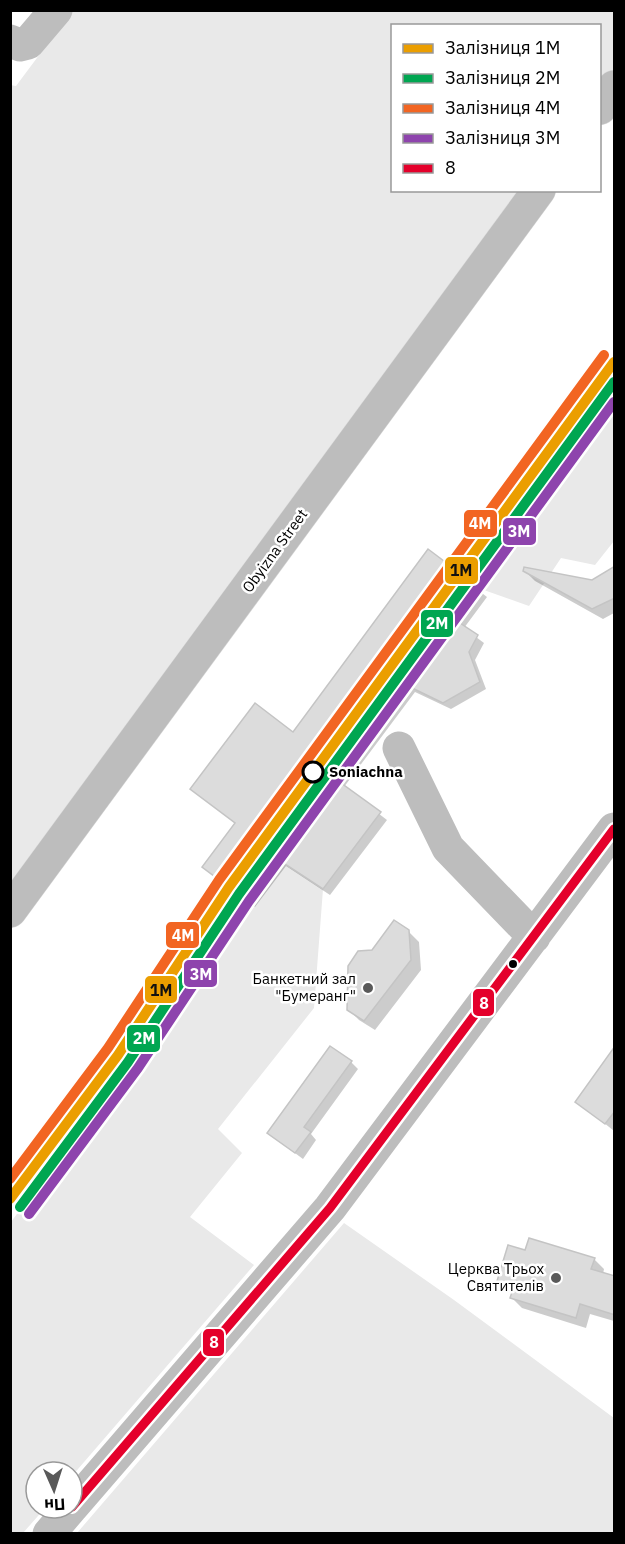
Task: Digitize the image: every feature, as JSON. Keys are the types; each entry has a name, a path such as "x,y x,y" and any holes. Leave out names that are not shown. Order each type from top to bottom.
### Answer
{"main road":[{"path":"10,41 20,45 28,43 56,10"},
{"path":"601,107 615,87"},
{"name":"Obyizna Street","path":"10,911 538,192"},
{"path":"399,748 448,848 534,937"},
{"path":"84,1492 330,1208 534,937 610,846"},
{"path":"49,1533 60,1520"}],"shaded area":[{"path":"72,11 614,11 614,87 601,106 601,24 391,24 391,192 538,192 10,911 10,85 16,86"},
{"path":"614,398 614,541 595,565 561,558 529,606 481,589 486,574"},
{"path":"279,860 323,889 314,1008 218,1129 242,1153 190,1217 254,1265 84,1462 84,1460 24,1460 24,1520 34,1520 23,1533 11,1534 11,1222"},
{"path":"344,1223 454,1300 614,1418 614,1533 77,1533"}],"building":[{"path":"428,549 481,589 457,621 478,635 469,652 480,682 443,703 408,686 337,780 381,812 323,889 279,860 247,901 202,867 235,823 190,789 255,703 293,732"},
{"path":"615,566 615,598 592,609 523,571 524,567 592,580"},
{"name":"Банкетний зал \"Бумеранг\"","path":"394,920 409,930 411,960 364,1021 347,1010 348,966 358,951 372,950"},
{"path":"330,1046 352,1061 304,1127 311,1132 295,1153 267,1133"},
{"path":"615,1046 615,1111 605,1124 575,1102"},
{"name":"Церква Трьох Святителів","path":"529,1238 595,1258 591,1269 615,1276 615,1315 580,1304 576,1318 510,1298 514,1286 497,1281 508,1245 525,1250"}],"rail line":[{"name":"4М","path":"10,1179 108,1048 219,880 604,355"},
{"name":"1М","path":"10,1199 118,1055 229,887 614,362"},
{"name":"2М","path":"20,1207 128,1062 239,894 614,382"},
{"name":"3М","path":"29,1214 138,1068 249,901 614,402"}],"transit line":[{"name":"8","path":"84,1493 330,1208 614,829"}],"place":[{"name":"Soniachna","path":"313,772"},
{"name":"Банкетний зал \"Бумеранг\"","path":"368,988"},
{"name":"Церква Трьох Святителів","path":"556,1278"}]}
